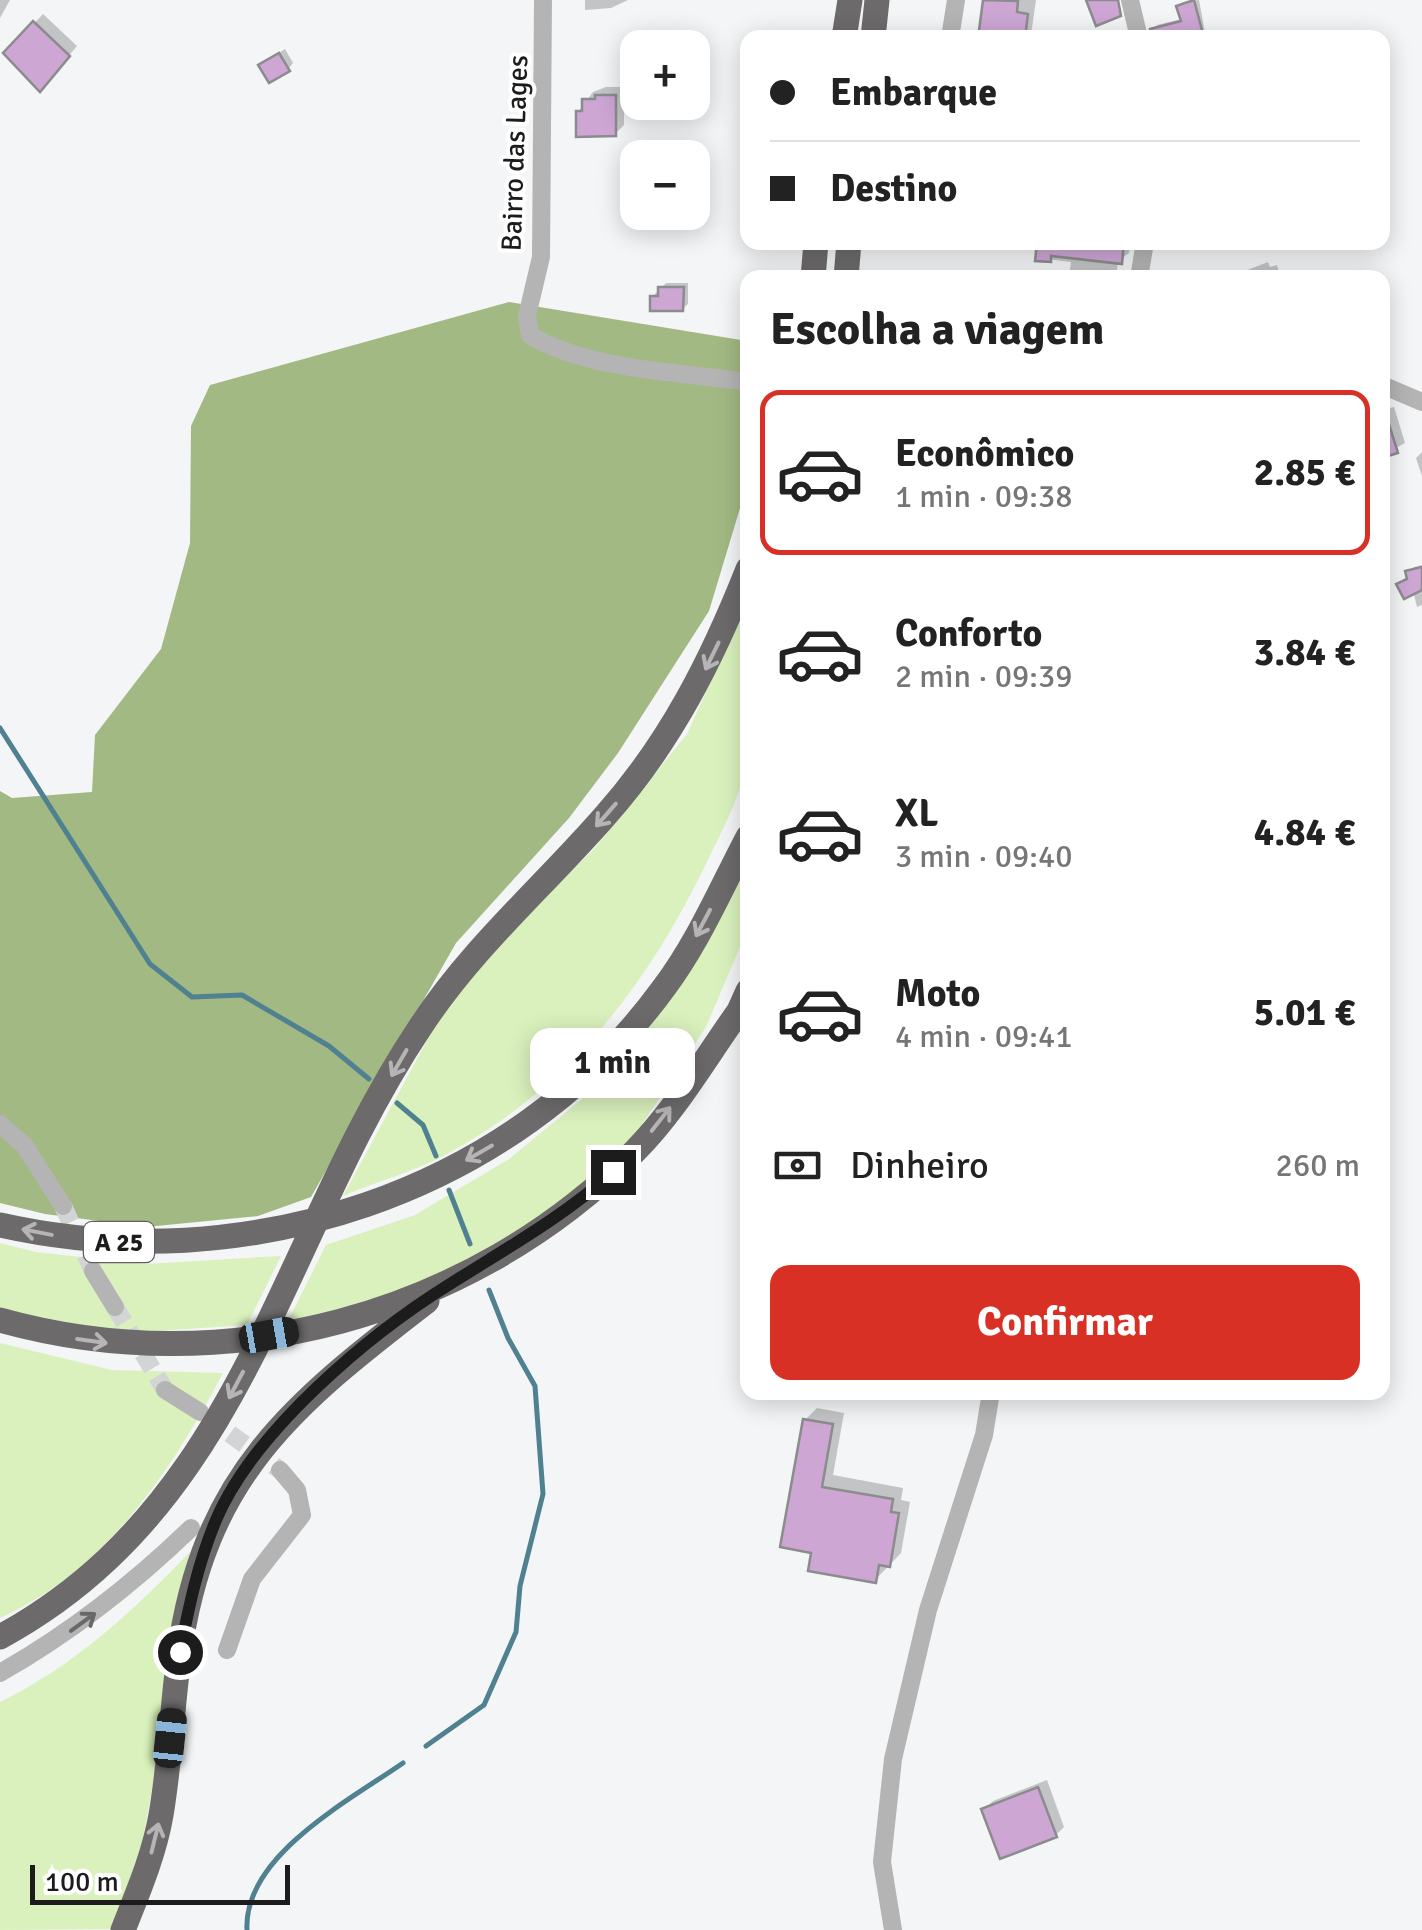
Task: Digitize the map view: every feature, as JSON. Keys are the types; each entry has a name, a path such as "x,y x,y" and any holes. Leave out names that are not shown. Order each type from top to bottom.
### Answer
{"highway":[{"path":"845,30 850,0"},
{"path":"874,30 877,0"},
{"path":"0,1637 38,1616 101,1567 158,1510 201,1450 291,1279 370,1113 421,1025 488,940 608,814 666,738 713,657 740,589"},
{"name":"A 25","path":"0,1225 68,1238 134,1243 238,1236 335,1216 388,1198 516,1131 570,1090 618,1044 664,989 700,932 740,852"},
{"path":"123,1930 148,1868 161,1815 180,1652 195,1576 218,1516 290,1412 356,1354 448,1285 516,1247 588,1194 638,1149 740,1009"},
{"path":"0,1320 91,1340 187,1344 325,1326 366,1316 448,1285"}],"street":[{"name":"Bairro das Lages","path":"544,0 541,257 527,316 530,334 556,351 584,358 740,381"},
{"path":"951,30 956,0"},
{"path":"1130,0 1136,30"},
{"path":"1390,388 1422,402"},
{"path":"0,1124 24,1145 63,1206"},
{"path":"93,1271 114,1307"},
{"path":"165,1390 200,1412"},
{"path":"893,1930 882,1862 893,1758 928,1610 984,1435 990,1400"},
{"path":"227,1650 252,1578 302,1515 297,1490 280,1470"},
{"path":"0,1672 71,1631 126,1590 191,1528"}],"green space":[{"path":"509,302 740,340 740,508 709,611 618,753 569,818 456,943 311,1197 258,1216 146,1227 45,1214 0,1203 0,791 12,798 92,792 95,735 161,649 190,543 191,426 210,385"},
{"path":"740,617 740,787 681,912 629,994 567,1065 492,1127 424,1165 343,1196 438,1020 491,951 594,849 687,734"},
{"path":"740,874 740,947 706,1027 635,1135 570,1195 518,1233 405,1293 288,1321 326,1245 415,1215 509,1159 598,1086 669,1000"},
{"path":"0,1243 36,1252 144,1264 281,1256 247,1325 110,1334 0,1309"},
{"path":"0,1343 112,1370 223,1373 157,1482 103,1546 38,1598 0,1618"},
{"path":"190,1552 169,1639 158,1755 143,1839 113,1929 0,1930 0,1702 53,1672 101,1636"}],"building":[{"path":"983,0 1018,1 1017,12 1028,14 1026,30 979,30"},
{"path":"1086,0 1118,0 1121,16 1096,26"},
{"path":"1194,0 1202,30 1150,30 1181,21 1176,6"},
{"path":"33,21 70,56 40,92 3,53"},
{"path":"279,53 290,71 269,83 258,65"},
{"path":"595,95 616,95 616,136 576,137 576,111 582,111 582,99 595,99"},
{"path":"1036,250 1123,250 1122,264 1051,256 1051,262 1035,261"},
{"path":"658,287 684,287 683,311 650,311 650,296 658,296"},
{"path":"1390,428 1398,453 1390,456"},
{"path":"1422,567 1422,590 1404,599 1396,584 1407,579 1405,571"},
{"path":"803,1419 833,1424 822,1487 893,1499 891,1512 899,1513 890,1567 879,1565 876,1583 808,1571 811,1553 780,1547"},
{"path":"1038,1787 1057,1837 1000,1859 981,1809"}],"waterway":[{"path":"0,728 150,964 192,997 242,995 329,1046 369,1079"},
{"path":"397,1103 423,1125 436,1156"},
{"path":"449,1190 470,1244"},
{"path":"426,1746 484,1705 516,1632 520,1586 543,1494 535,1386 508,1338 489,1290"},
{"path":"247,1930 250,1903 262,1878 281,1854 329,1813 403,1763"}],"tunnel":[{"path":"63,1206 93,1271"},
{"path":"115,1307 165,1390"},
{"path":"208,1418 280,1470"}],"route":[{"path":"180,1652 195,1576 218,1516 252,1461 290,1412 356,1354 448,1285 516,1247 613,1172"}]}
